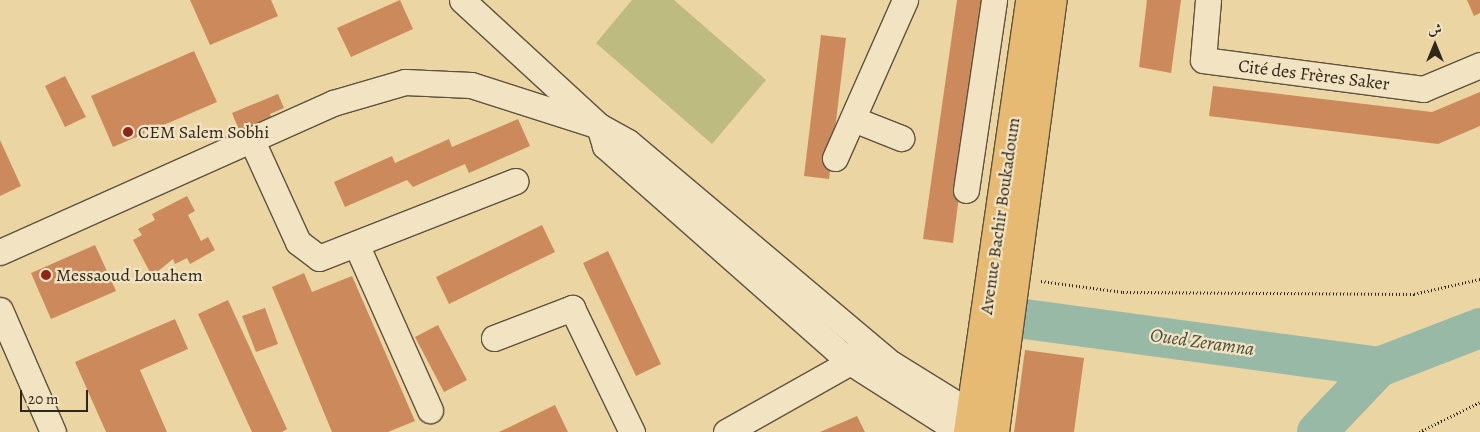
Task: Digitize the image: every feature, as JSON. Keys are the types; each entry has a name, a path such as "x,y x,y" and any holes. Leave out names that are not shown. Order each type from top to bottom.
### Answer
{"main road":[{"name":"Avenue Bachir Boukadoum","path":"966,426 975,385 1030,0"},
{"name":"Avenue Bachir Boukadoum","path":"996,430 1014,277 1053,0"}],"street":[{"path":"462,0 599,126 605,146 850,362 938,413 966,426 996,430"},
{"path":"835,158 905,0"},
{"path":"966,190 994,0"},
{"name":"Cité des Frères Saker","path":"1208,0 1203,60 1423,89 1480,66"},
{"path":"0,252 252,141 333,103 405,82 471,85 599,126 628,142 892,364 938,413"},
{"path":"853,120 901,138"},
{"path":"252,141 298,242 319,258 515,181"},
{"path":"356,244 430,410"},
{"path":"494,338 572,308 632,432"},
{"path":"0,310 54,432"},
{"path":"726,432 850,362 864,341"},
{"path":"850,362 892,364"},
{"path":"938,413 975,385"}],"path":[{"path":"1014,277 1123,292 1394,294 1433,292 1480,279"},
{"path":"1419,432 1480,402"}],"shaded area":[{"path":"632,0 674,0 766,80 712,144 596,43"}],"building":[{"path":"190,0 271,0 278,16 210,45"},
{"path":"400,0 413,29 351,57 337,28"},
{"path":"957,0 984,0 953,243 923,239"},
{"path":"1147,0 1181,0 1171,73 1139,67"},
{"path":"1467,0 1480,0 1480,13 1474,16"},
{"path":"821,35 846,38 829,179 804,176"},
{"path":"194,51 217,102 113,147 91,96"},
{"path":"65,76 86,117 65,127 45,86"},
{"path":"1213,86 1432,112 1480,92 1480,126 1438,144 1209,116"},
{"path":"278,94 284,108 270,114 280,139 248,152 232,113"},
{"path":"518,119 530,146 469,173 465,164 413,187 407,180 345,207 334,182 392,156 395,163 449,139 452,147"},
{"path":"0,140 21,186 0,196"},
{"path":"187,196 195,211 188,215 201,241 208,237 215,250 190,264 187,258 175,264 173,259 152,276 133,240 142,235 138,229 155,220 152,214"},
{"path":"542,225 555,252 449,304 436,277"},
{"path":"95,245 116,291 51,319 31,273"},
{"path":"608,251 661,364 636,376 583,263"},
{"path":"304,273 312,292 352,276 415,421 388,432 332,432 272,287"},
{"path":"228,300 287,429 282,432 252,432 198,314"},
{"path":"265,308 278,344 256,352 242,316"},
{"path":"175,319 188,349 140,370 167,432 106,432 75,362"},
{"path":"438,325 467,380 444,392 415,337"},
{"path":"1025,350 1084,358 1074,432 1014,432"},
{"path":"555,405 568,432 499,432"},
{"path":"857,416 865,432 820,432"}],"waterway":[{"name":"Oued Zeramna","path":"1025,319 1379,367 1480,328"},
{"name":"Oued Zeramna","path":"1317,432 1379,367"}],"place":[{"name":"CEM Salem Sobhi","path":"128,132"},
{"name":"Messaoud Louahem","path":"46,275"}]}
